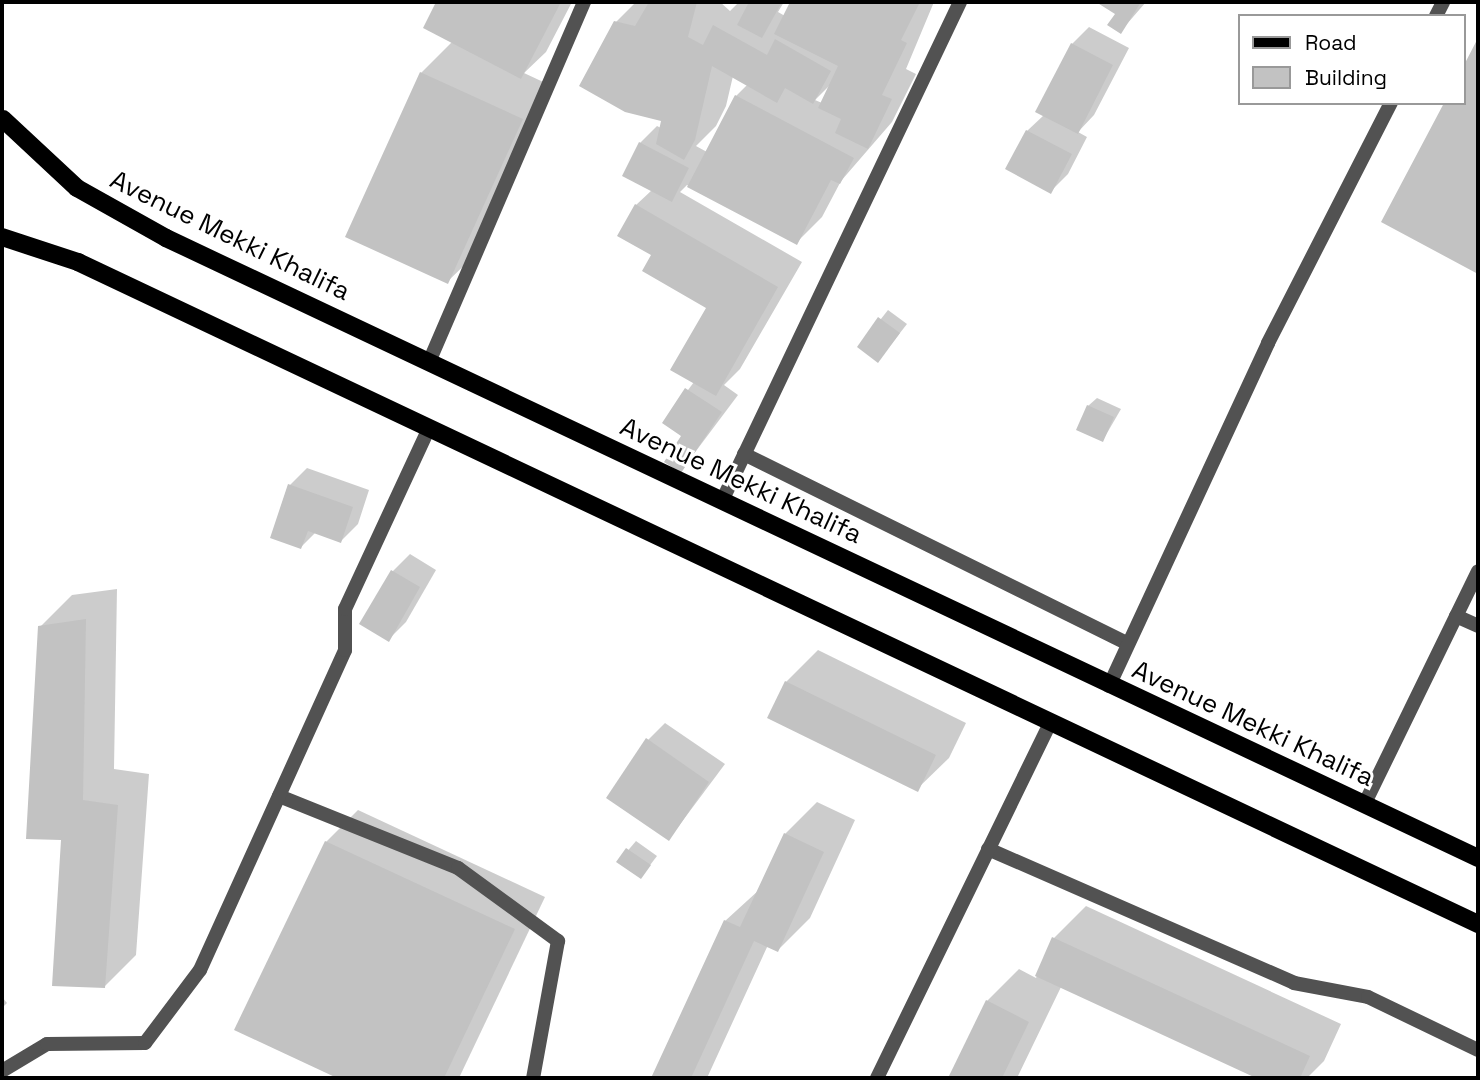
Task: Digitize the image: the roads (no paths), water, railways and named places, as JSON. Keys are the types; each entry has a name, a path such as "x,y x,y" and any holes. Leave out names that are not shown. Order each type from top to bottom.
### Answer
{"main road":[{"path":"2,113 2,125"},
{"name":"Avenue Mekki Khalifa","path":"3,119 77,188 166,238 1109,687 1478,858"},
{"path":"2,236 78,262 1478,924"}],"street":[{"path":"429,362 584,2"},
{"path":"722,501 960,2"},
{"path":"1109,687 1268,343 1390,105"},
{"path":"2,1071 47,1044 145,1043 200,970 345,650 345,609 429,428"},
{"path":"744,454 1128,644"},
{"path":"1364,804 1478,572"},
{"path":"1457,616 1478,626"},
{"path":"877,1078 1050,723"},
{"path":"279,796 458,867 558,941 533,1078"},
{"path":"988,849 1294,983 1368,997 1478,1050"}]}
